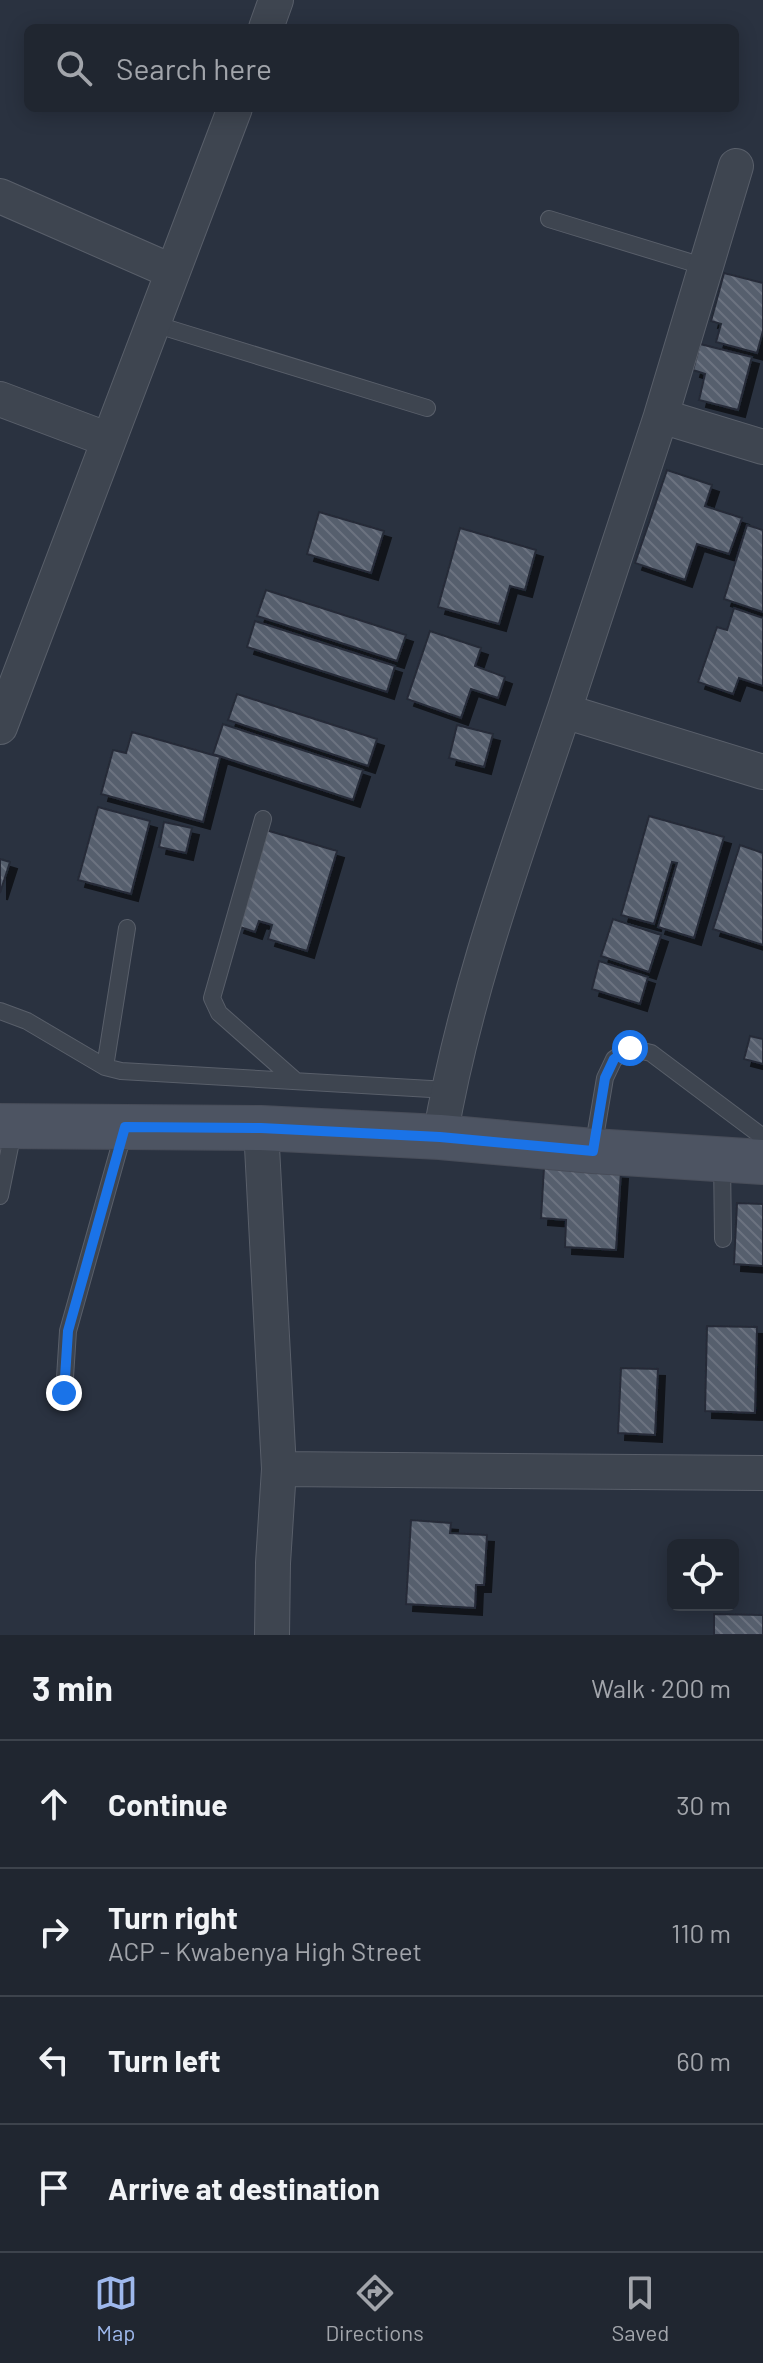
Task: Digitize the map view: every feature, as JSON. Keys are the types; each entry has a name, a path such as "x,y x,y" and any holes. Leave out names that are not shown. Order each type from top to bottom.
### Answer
{"main road":[{"path":"7,1126 261,1128 440,1137 742,1161"}],"street":[{"path":"267,24 276,0"},
{"path":"0,727 233,112"},
{"path":"440,1137 448,1090 483,953 661,416 736,166"},
{"path":"0,196 171,271"},
{"path":"0,399 109,440"},
{"path":"661,416 763,447"},
{"path":"564,711 763,772"},
{"path":"261,1128 279,1469 272,1635"},
{"path":"279,1469 763,1473"}],"lane":[{"path":"549,219 706,267"},
{"path":"154,324 427,408"},
{"path":"263,819 212,998 219,1013 296,1081"},
{"path":"105,1067 127,928"},
{"path":"0,1011 27,1021 105,1067 121,1071 448,1090"},
{"path":"593,1151 605,1078 614,1059 630,1048 651,1053 663,1061 763,1137"},
{"path":"0,1196 7,1126"},
{"path":"64,1393 68,1331 125,1127"},
{"path":"723,1239 742,1161"}],"building":[{"path":"724,273 763,283 763,331 757,353 716,342 721,324 711,321"},
{"path":"700,344 752,357 738,410 699,400 705,374 693,370"},
{"path":"667,470 712,485 705,506 742,518 729,554 697,544 685,580 635,563"},
{"path":"319,512 384,531 371,573 307,554"},
{"path":"747,525 763,530 763,612 724,599"},
{"path":"460,528 536,550 525,590 510,586 499,624 438,607"},
{"path":"266,590 406,635 397,661 257,616"},
{"path":"734,608 763,618 763,686 739,678 733,694 698,682 717,627 727,630"},
{"path":"255,621 395,666 387,692 247,647"},
{"path":"430,631 481,648 475,666 505,677 498,698 471,689 461,718 407,699"},
{"path":"237,694 377,739 368,766 228,720"},
{"path":"223,724 363,770 353,800 213,754"},
{"path":"457,725 493,734 484,767 449,758"},
{"path":"132,732 220,757 203,822 101,794 113,750 126,753"},
{"path":"98,807 150,821 131,894 78,880"},
{"path":"649,816 724,837 694,938 658,927 677,863 672,862 654,924 621,915"},
{"path":"164,822 192,828 186,853 159,847"},
{"path":"266,830 337,851 307,951 268,939 272,925 259,921 255,932 237,926"},
{"path":"740,845 763,853 763,945 713,929"},
{"path":"0,859 10,862 0,893"},
{"path":"613,919 661,935 649,972 601,956"},
{"path":"599,961 648,977 640,1004 592,989"},
{"path":"750,1036 763,1039 763,1064 744,1059"},
{"path":"544,1167 621,1172 616,1250 565,1247 566,1220 541,1218"},
{"path":"737,1203 763,1204 763,1266 734,1264"},
{"path":"707,1326 757,1327 755,1413 705,1411"},
{"path":"621,1368 658,1369 655,1435 618,1433"},
{"path":"411,1520 451,1523 450,1533 487,1535 484,1585 476,1585 475,1608 406,1604"},
{"path":"714,1614 763,1615 763,1635 714,1635"}],"route":[{"path":"64,1393 68,1331 125,1127 261,1128 440,1137 593,1151 605,1078 614,1059 630,1048"}]}
